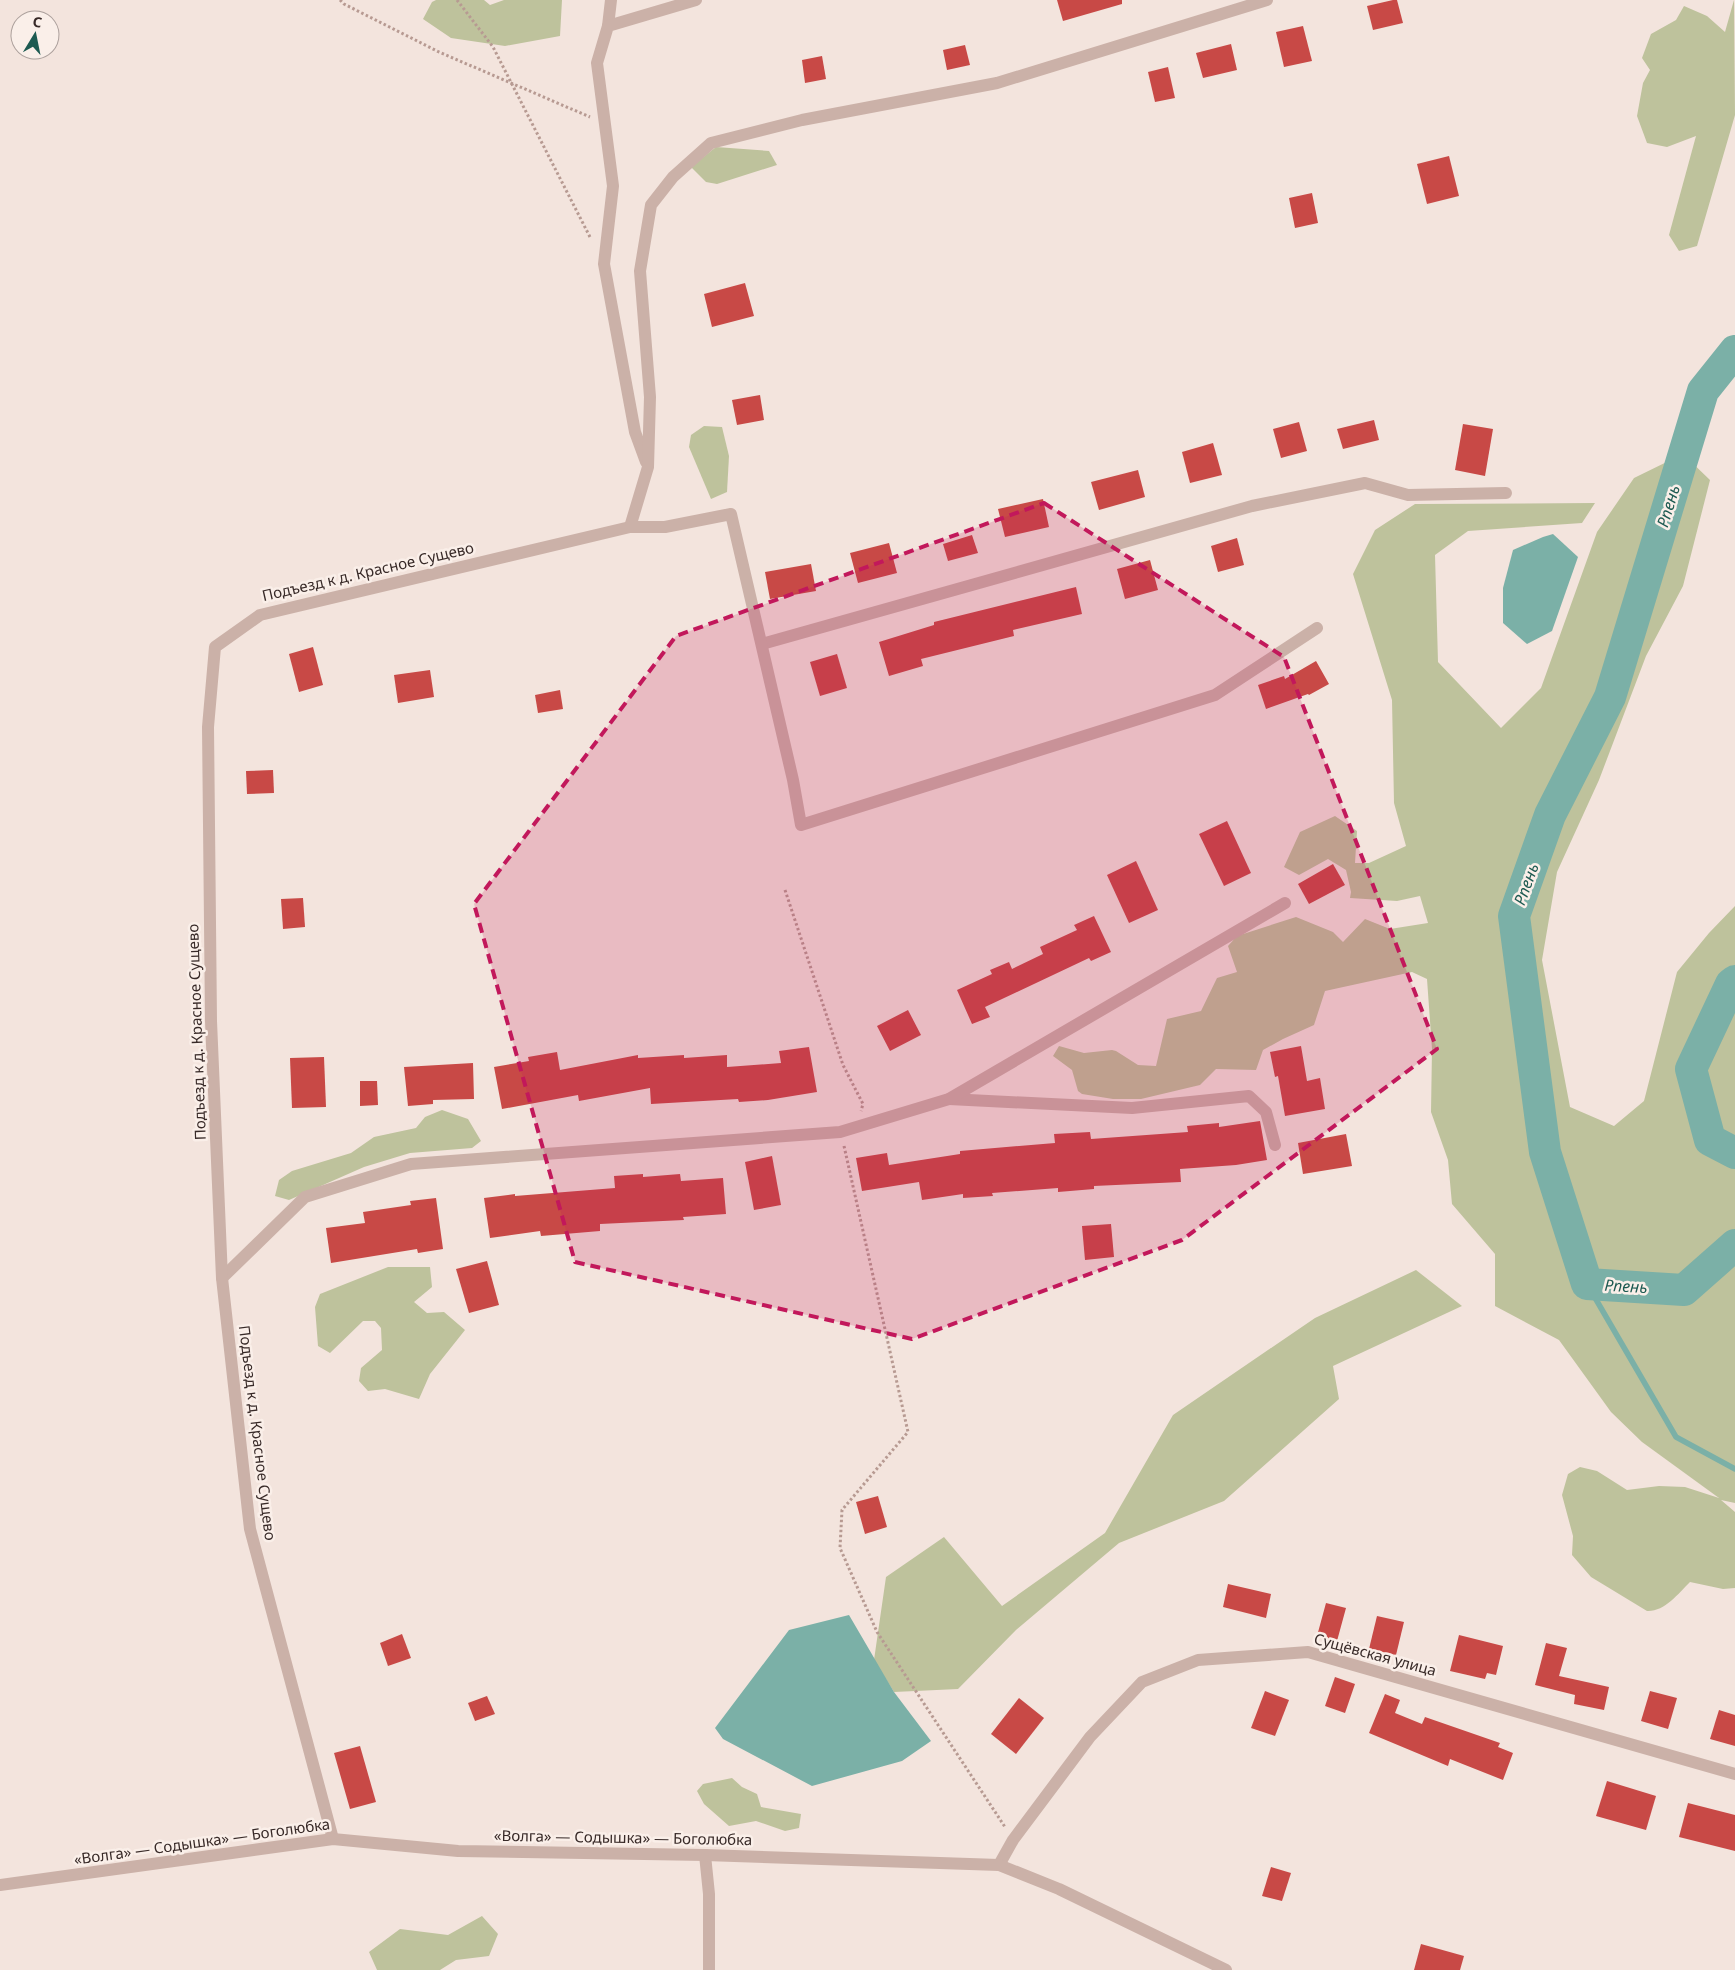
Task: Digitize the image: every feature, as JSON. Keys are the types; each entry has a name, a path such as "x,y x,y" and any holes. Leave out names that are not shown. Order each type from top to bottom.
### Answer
{"street":[{"path":"611,0 608,26 596,63 613,186 604,264 635,432 648,467"},
{"path":"608,26 696,0"},
{"path":"1267,0 997,83 802,120 711,143 673,177 651,205 640,271 650,397 648,467 630,528 665,527 731,514 793,780 801,825 1215,695 1317,628"},
{"path":"762,644 1252,506 1365,483 1408,495 1506,493"},
{"name":"Подъезд к д. Красное Сущево","path":"333,1839 250,1529 222,1278 211,1021 208,776 208,727 215,647 260,615 630,528"},
{"path":"222,1278 305,1197 411,1164 840,1132 949,1099 1284,903"},
{"path":"949,1099 1132,1108 1249,1096 1266,1112 1275,1145"},
{"name":"Сущёвская улица","path":"998,1865 1013,1840 1090,1737 1142,1682 1198,1660 1308,1652 1735,1774"},
{"name":"«Волга» — Содышка» — Боголюбка","path":"0,1885 333,1839 458,1851 705,1854 998,1865 1060,1889 1226,1970"},
{"path":"705,1854 709,1894 709,1970"}],"path":[{"path":"340,0 344,4 439,52 605,124"},
{"path":"458,0 493,47 604,264"},
{"path":"785,890 843,1065 863,1104 857,1126"},
{"path":"840,1132 908,1432 842,1510 840,1548 877,1632 1013,1840"}],"highlighted area":[{"path":"1044,503 1284,657 1437,1049 1182,1240 912,1339 575,1262 474,904 676,636"}],"green space":[{"path":"436,0 484,0 490,5 504,0 562,0 560,36 505,46 451,38 423,19 432,2"},
{"path":"1734,0 1735,115 1697,246 1679,251 1669,235 1696,136 1667,147 1647,143 1637,116 1643,83 1650,70 1642,58 1651,34 1676,20 1684,6 1707,16 1725,32"},
{"path":"716,147 769,151 777,165 717,184 706,182 691,167"},
{"path":"704,426 722,427 729,456 727,492 711,499 689,447 691,435"},
{"path":"1683,454 1710,480 1683,586 1646,656 1599,780 1557,872 1542,960 1570,1107 1614,1126 1644,1101 1677,972 1709,933 1735,906 1735,1503 1721,1500 1735,1512 1735,1588 1723,1589 1690,1582 1676,1597 1665,1605 1653,1611 1647,1611 1591,1577 1572,1555 1573,1536 1562,1495 1568,1474 1580,1467 1597,1471 1627,1490 1659,1486 1685,1487 1719,1498 1642,1442 1611,1412 1559,1340 1495,1306 1495,1254 1452,1204 1448,1160 1431,1112 1432,1049 1427,979 1412,972 1325,991 1314,1025 1263,1050 1256,1070 1216,1069 1200,1085 1141,1099 1113,1099 1082,1094 1078,1091 1072,1070 1053,1056 1059,1046 1084,1053 1112,1050 1138,1065 1156,1066 1167,1019 1201,1011 1217,978 1237,972 1228,946 1237,936 1296,917 1333,932 1343,942 1365,919 1390,929 1428,923 1420,896 1397,901 1350,898 1351,892 1346,870 1328,859 1299,875 1284,867 1300,832 1335,816 1357,831 1355,863 1369,863 1406,846 1394,803 1392,700 1353,574 1375,530 1415,504 1595,503 1582,523 1468,531 1435,555 1438,662 1501,728 1541,688 1597,532 1634,478"},
{"path":"442,1110 468,1119 481,1141 472,1148 410,1153 364,1167 289,1200 275,1196 279,1180 292,1171 351,1153 374,1137 416,1128 425,1117"},
{"path":"388,1267 430,1267 432,1287 414,1302 427,1313 444,1312 465,1330 430,1374 419,1399 385,1389 368,1391 359,1381 361,1368 382,1350 381,1328 375,1321 363,1321 330,1353 318,1346 315,1307 320,1294"},
{"path":"1416,1270 1462,1306 1333,1366 1339,1399 1224,1501 1119,1543 1016,1630 958,1689 894,1692 874,1660 886,1577 944,1537 1002,1606 1105,1533 1173,1415 1315,1318"},
{"path":"732,1778 742,1787 757,1794 761,1807 801,1814 799,1828 785,1831 756,1821 729,1826 704,1804 697,1791 703,1784"},
{"path":"482,1916 498,1934 489,1956 456,1960 440,1970 377,1970 369,1952 400,1929 448,1935"}],"water":[{"path":"1553,534 1578,557 1552,631 1527,644 1503,623 1503,588 1513,550"},
{"path":"849,1615 894,1692 931,1741 902,1761 812,1786 723,1739 715,1728 789,1630"}],"building":[{"path":"1057,0 1122,0 1122,4 1063,21"},
{"path":"1397,0 1403,23 1373,30 1367,6"},
{"path":"1303,26 1312,61 1284,67 1276,32"},
{"path":"1231,44 1237,70 1203,78 1196,53"},
{"path":"965,45 970,65 947,70 943,50"},
{"path":"822,56 826,79 805,83 802,60"},
{"path":"1168,67 1175,98 1155,102 1148,72"},
{"path":"1449,156 1459,196 1427,204 1417,164"},
{"path":"1312,193 1318,223 1295,228 1289,198"},
{"path":"745,283 754,316 712,327 704,294"},
{"path":"760,395 764,420 737,425 732,400"},
{"path":"1374,420 1379,440 1343,449 1337,429"},
{"path":"1299,422 1307,451 1281,458 1273,429"},
{"path":"1463,424 1493,429 1485,476 1455,470"},
{"path":"1213,443 1222,475 1190,483 1182,452"},
{"path":"1138,470 1145,497 1099,510 1091,482"},
{"path":"1043,499 1049,527 1005,537 998,509"},
{"path":"972,535 978,553 948,561 943,544"},
{"path":"1237,538 1244,565 1218,572 1211,546"},
{"path":"889,543 897,573 858,583 850,553"},
{"path":"1150,560 1158,590 1125,599 1117,569"},
{"path":"811,564 816,591 770,599 765,572"},
{"path":"1076,587 1082,614 1013,630 1014,636 921,659 923,666 889,676 879,642 934,625 934,622"},
{"path":"313,647 323,685 299,692 289,654"},
{"path":"837,654 847,688 820,696 810,662"},
{"path":"1316,661 1329,684 1309,695 1266,709 1258,685 1284,676 1285,679"},
{"path":"430,670 434,697 398,703 394,675"},
{"path":"560,690 563,709 538,713 535,695"},
{"path":"273,770 274,793 247,794 246,771"},
{"path":"1227,821 1251,873 1224,886 1199,834"},
{"path":"1136,861 1158,910 1129,923 1107,875"},
{"path":"1333,864 1345,885 1309,904 1298,884"},
{"path":"303,898 305,927 283,929 281,899"},
{"path":"1094,916 1111,952 1091,961 1089,958 985,1007 990,1017 972,1024 957,990 992,974 990,970 1009,962 1012,969 1043,954 1040,947 1077,930 1074,925"},
{"path":"908,1010 921,1035 890,1051 877,1026"},
{"path":"1301,1046 1307,1081 1320,1078 1325,1109 1285,1116 1278,1076 1275,1077 1270,1052"},
{"path":"809,1047 817,1092 768,1100 739,1102 738,1099 651,1104 650,1088 579,1101 578,1095 502,1109 494,1067 529,1061 528,1057 557,1052 560,1070 638,1055 638,1058 684,1055 684,1058 727,1055 727,1067 781,1063 779,1051"},
{"path":"324,1057 326,1107 292,1108 290,1058"},
{"path":"473,1063 474,1099 433,1100 433,1104 408,1106 404,1067"},
{"path":"360,1081 377,1081 378,1105 360,1106"},
{"path":"1260,1121 1267,1160 1236,1165 1180,1169 1181,1182 1094,1186 1094,1189 1058,1192 1058,1188 992,1193 993,1196 963,1198 963,1194 922,1200 919,1182 862,1191 856,1158 887,1153 889,1165 960,1154 960,1151 1055,1143 1054,1134 1090,1132 1091,1139 1188,1132 1187,1126 1219,1123 1219,1127"},
{"path":"1346,1134 1352,1166 1303,1174 1298,1143"},
{"path":"772,1156 781,1205 754,1210 745,1162"},
{"path":"643,1174 643,1177 680,1174 681,1181 723,1178 726,1214 683,1217 684,1220 600,1224 600,1231 541,1236 540,1231 490,1238 484,1198 515,1194 515,1196 615,1188 614,1176"},
{"path":"436,1198 443,1249 418,1253 417,1249 331,1263 326,1228 365,1223 363,1212 411,1205 410,1201"},
{"path":"1111,1224 1114,1257 1085,1260 1082,1226"},
{"path":"487,1261 499,1305 469,1313 456,1269"},
{"path":"878,1496 887,1527 865,1534 856,1502"},
{"path":"1228,1584 1271,1594 1266,1618 1223,1607"},
{"path":"1326,1603 1346,1608 1337,1641 1317,1636"},
{"path":"1377,1616 1404,1622 1396,1655 1369,1649"},
{"path":"402,1634 411,1658 388,1666 380,1643"},
{"path":"1459,1635 1503,1646 1496,1675 1487,1673 1485,1679 1450,1671"},
{"path":"1546,1643 1567,1648 1559,1676 1609,1687 1604,1710 1574,1704 1575,1695 1535,1685"},
{"path":"1335,1677 1355,1684 1345,1713 1325,1706"},
{"path":"1265,1691 1289,1700 1275,1736 1251,1728"},
{"path":"1650,1691 1677,1698 1668,1729 1641,1721"},
{"path":"1385,1694 1400,1700 1395,1713 1422,1724 1425,1717 1500,1743 1498,1747 1513,1753 1503,1780 1450,1759 1448,1766 1369,1733"},
{"path":"487,1696 495,1714 475,1721 468,1703"},
{"path":"1019,1698 1044,1718 1016,1754 991,1734"},
{"path":"1719,1710 1735,1715 1735,1746 1710,1739"},
{"path":"360,1746 376,1802 350,1809 334,1753"},
{"path":"1607,1781 1656,1796 1646,1830 1596,1816"},
{"path":"1688,1803 1735,1815 1735,1851 1679,1837"},
{"path":"1271,1867 1291,1873 1282,1901 1262,1896"},
{"path":"1421,1944 1464,1956 1460,1970 1414,1970"}],"waterway":[{"name":"Рпень","path":"1735,351 1703,391 1610,697 1550,815 1514,916 1545,1152 1587,1284 1684,1290 1735,1245"},
{"name":"Рпень","path":"1735,981 1731,984 1691,1069 1710,1140 1735,1153"},
{"path":"1587,1284 1676,1437 1735,1469"}]}
